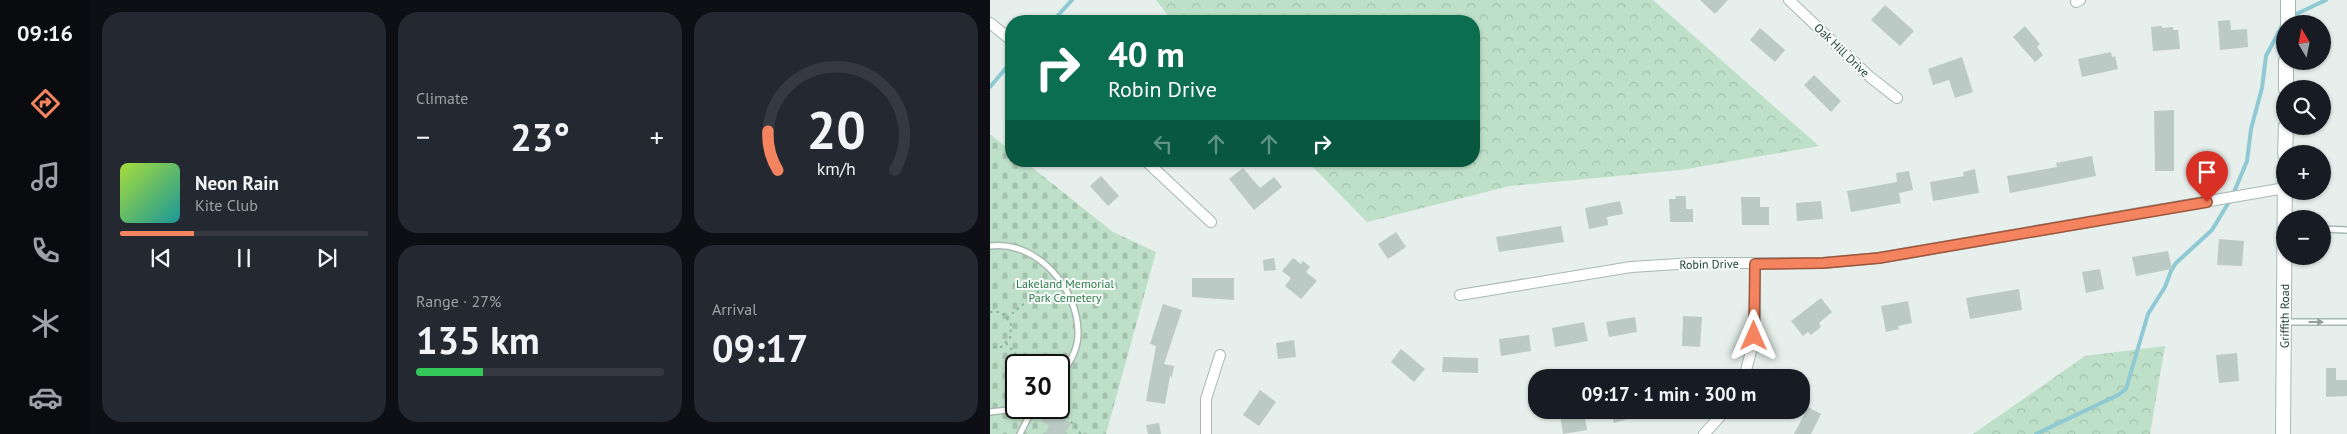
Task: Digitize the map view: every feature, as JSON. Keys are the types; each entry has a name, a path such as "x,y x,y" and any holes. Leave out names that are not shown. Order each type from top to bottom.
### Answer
{"street":[{"name":"Oak Hill Drive","path":"1789,0 1870,77 1897,98"},
{"path":"2288,0 2288,15"},
{"path":"990,23 1005,35"},
{"path":"1152,167 1212,222"},
{"name":"Robin Drive","path":"1460,295 1631,267 1694,263 1823,263 1879,258 2276,190"},
{"path":"1746,369 1754,336 1755,264"},
{"name":"Griffith Road","path":"2283,434 2285,265"},
{"path":"1206,434 1206,399 1220,355"},
{"path":"1704,434 1718,419"}],"lane":[{"path":"2331,229 2347,230"},
{"path":"990,246 996,245 1025,252 1037,258 1057,276 1072,299 1078,334 1070,362"},
{"path":"2285,322 2347,322"},
{"path":"990,412 1005,410"},
{"path":"1020,434 1028,419"}],"path":[{"path":"1007,318 1057,276"},
{"path":"990,312 1001,312 1011,323 1010,338 1006,343 1002,347 990,347"},
{"path":"1006,343 1016,354"},
{"path":"1069,419 1080,434"}],"green space":[{"path":"1156,0 1653,0 1819,146 1681,170 1510,186 1367,222 1313,167 1480,167 1480,15 1167,15"},
{"name":"Lakeland Memorial Park Cemetery","path":"990,134 1005,146 1005,167 1032,167 1113,232 1156,252 1106,434 990,434"},
{"path":"2165,346 2150,434 1973,434 2085,356"}],"building":[{"path":"1700,0 1728,0 1715,14"},
{"path":"1885,5 1914,31 1900,46 1871,20"},
{"path":"2230,20 2231,30 2247,29 2248,47 2220,50 2218,21"},
{"path":"2025,26 2040,44 2037,47 2043,55 2035,62 2013,37"},
{"path":"2162,26 2162,28 2173,27 2173,30 2178,30 2180,49 2153,51 2151,27"},
{"path":"1760,28 1785,50 1775,62 1750,40"},
{"path":"2111,52 2112,57 2115,56 2118,69 2082,77 2078,59"},
{"path":"1962,57 1973,92 1955,98 1949,80 1933,85 1928,69"},
{"path":"1814,75 1841,101 1831,112 1804,85"},
{"path":"2174,110 2174,171 2155,171 2154,111"},
{"path":"2092,156 2096,176 2010,193 2007,176 2057,167 2056,163"},
{"path":"1243,168 1260,188 1274,177 1282,187 1254,210 1229,179"},
{"path":"1975,169 1979,193 1933,201 1930,182 1964,176 1963,172"},
{"path":"1909,171 1913,190 1899,193 1901,203 1851,212 1847,191 1897,182 1896,173"},
{"path":"1101,176 1119,196 1108,206 1090,186"},
{"path":"1675,196 1686,196 1686,209 1693,209 1693,222 1670,222 1669,199 1676,199"},
{"path":"1741,197 1760,197 1760,207 1769,207 1769,225 1742,225"},
{"path":"1620,201 1623,214 1607,217 1608,225 1589,229 1585,208"},
{"path":"1821,201 1823,219 1797,221 1796,203"},
{"path":"1561,226 1564,242 1499,252 1496,237"},
{"path":"1396,232 1406,247 1388,259 1378,244"},
{"path":"2219,239 2244,241 2242,266 2217,265"},
{"path":"2168,251 2172,269 2136,276 2132,257"},
{"path":"1274,258 1276,270 1264,271 1263,260"},
{"path":"1293,258 1301,264 1303,261 1310,267 1306,272 1317,281 1301,299 1285,286 1291,278 1282,271"},
{"path":"2100,269 2104,289 2086,293 2082,272"},
{"path":"1192,278 1234,278 1234,300 1192,297"},
{"path":"2019,289 2022,310 1970,319 1966,298"},
{"path":"1821,298 1832,312 1819,323 1821,327 1811,335 1808,332 1803,336 1791,321"},
{"path":"1908,301 1912,323 1898,326 1899,329 1886,332 1881,306"},
{"path":"1163,304 1182,310 1164,364 1174,366 1172,377 1170,376 1165,404 1146,401 1156,346 1150,344"},
{"path":"1683,316 1702,317 1700,347 1682,346"},
{"path":"1635,317 1637,332 1609,337 1606,322"},
{"path":"1584,322 1588,341 1555,347 1552,328"},
{"path":"1529,335 1531,351 1501,356 1499,339"},
{"path":"1294,340 1296,357 1278,359 1276,343"},
{"path":"1401,349 1425,369 1414,382 1391,362"},
{"path":"2237,353 2239,381 2219,383 2216,355"},
{"path":"1443,357 1478,358 1478,373 1442,372"},
{"path":"2326,368 2336,368 2336,380 2347,380 2347,396 2326,397"},
{"path":"1260,390 1276,402 1259,426 1243,415"},
{"path":"1810,408 1821,414 1811,434 1794,434 1802,419 1810,419"},
{"path":"1042,419 1064,419 1071,423 1065,434 1045,434 1049,426 1041,421"},
{"path":"1561,419 1585,419 1587,430 1563,434"},
{"path":"1613,419 1628,419 1614,423"},
{"path":"1159,423 1161,434 1148,434 1146,425"}],"waterway":[{"path":"1058,15 1072,0"},
{"path":"2294,15 2326,0"},
{"path":"2036,434 2118,395 2126,389 2148,314 2165,287 2171,271 2176,263 2212,230 2232,197 2247,161 2251,129 2262,88 2266,56 2276,37"},
{"path":"990,87 1005,69"}],"route":[{"path":"1754,336 1755,264 1823,263 1879,258 2207,202"}]}
